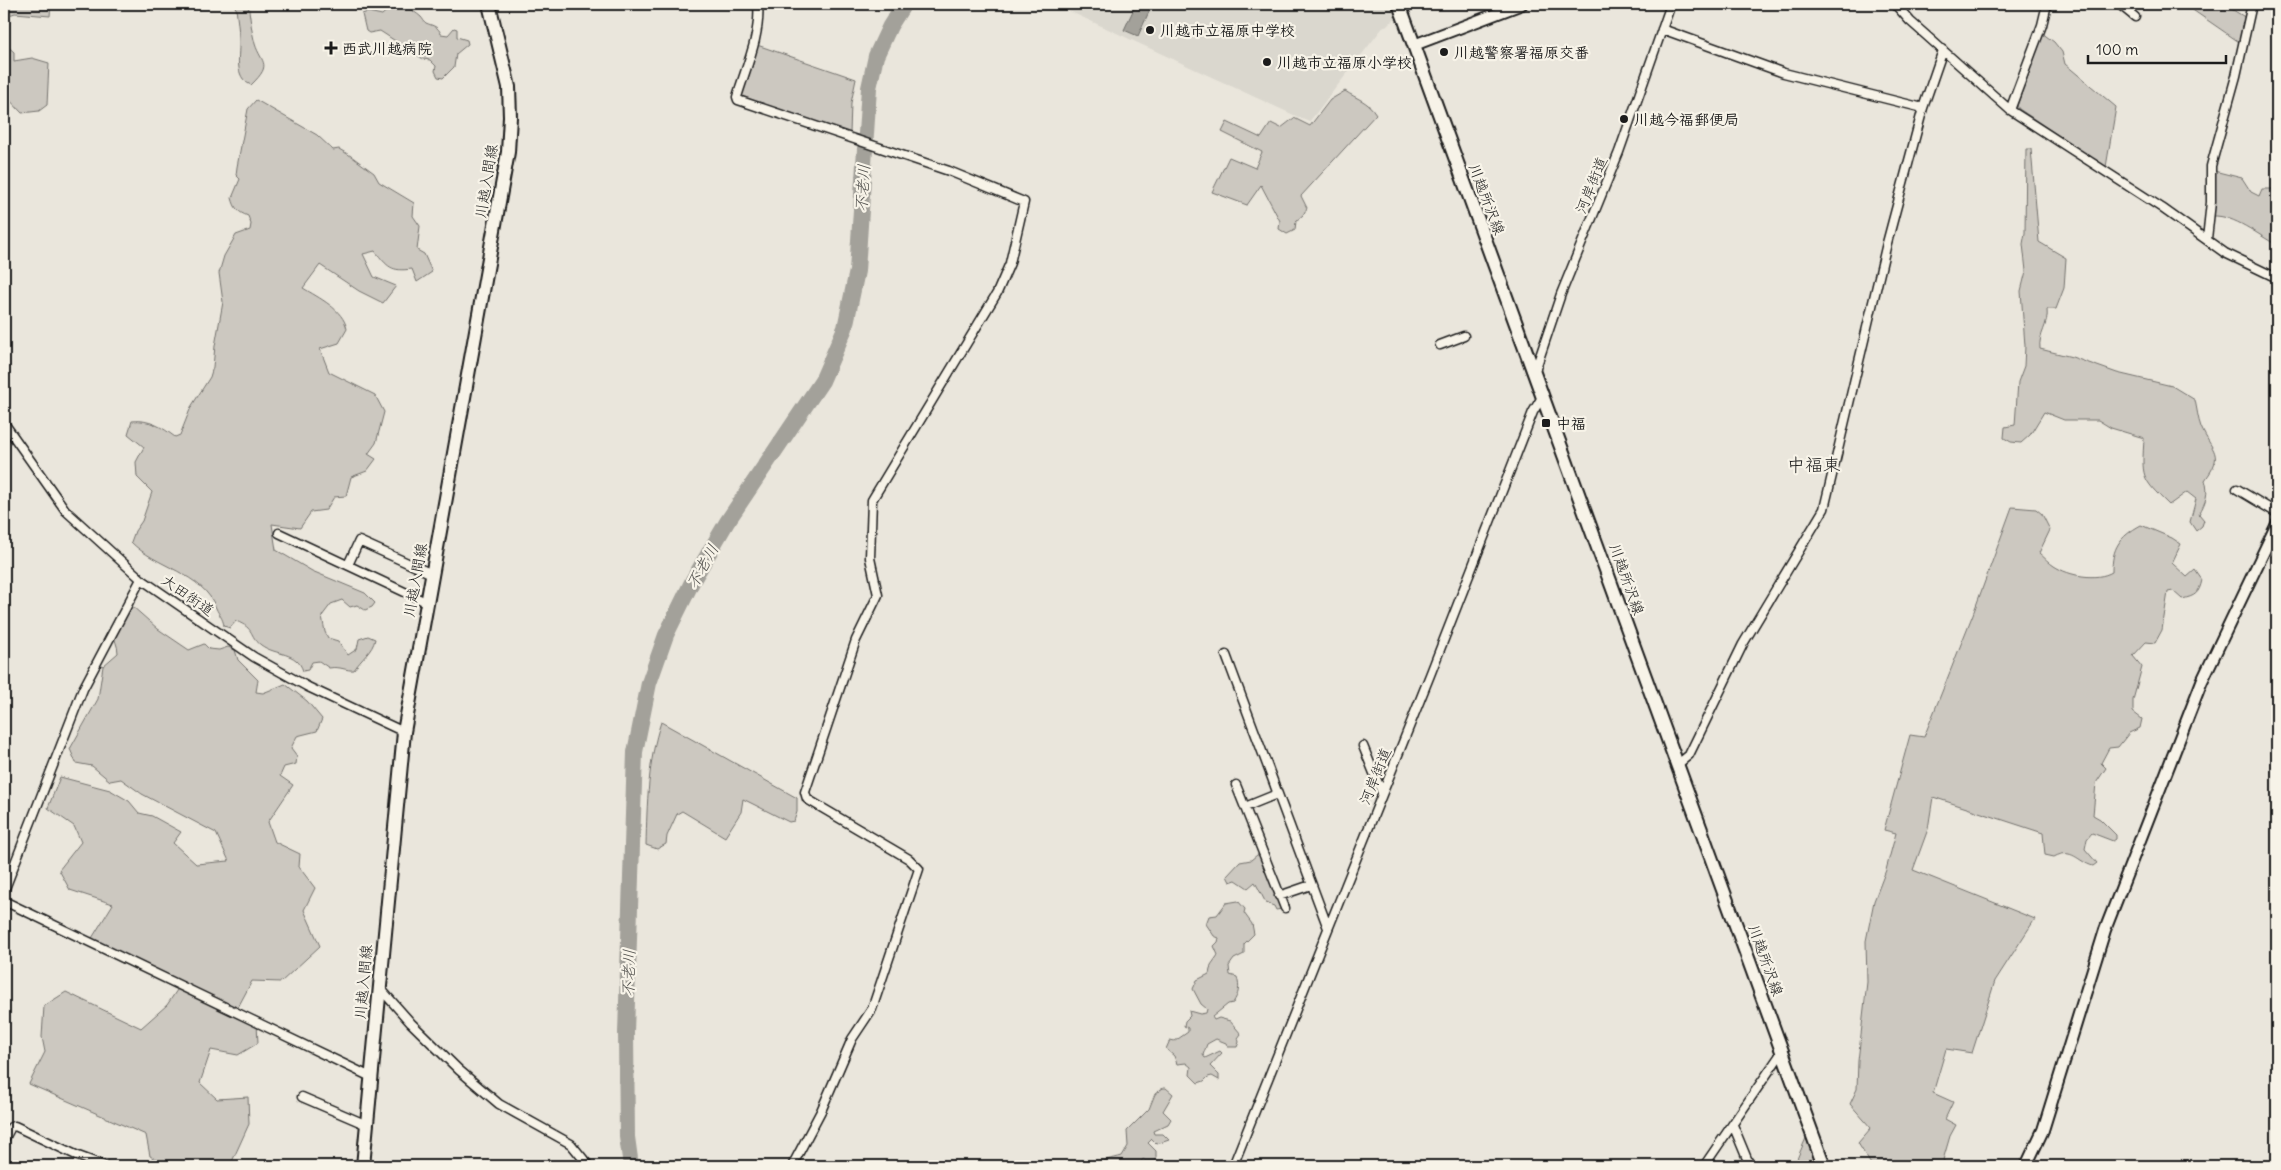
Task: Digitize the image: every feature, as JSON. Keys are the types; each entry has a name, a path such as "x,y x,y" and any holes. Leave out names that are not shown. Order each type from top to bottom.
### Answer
{"main road":[{"name":"川越入間線","path":"363,1166 404,732 508,152 509,87 490,4"},
{"name":"川越所沢線","path":"1398,4 1824,1166"}],"street":[{"path":"758,4 759,15 756,34 737,97 738,100 949,171 1024,202 1010,263 997,293 872,500 870,558 878,595 853,647 805,792 806,798 908,859 919,869 872,1009 852,1039 821,1112 792,1166"},
{"path":"1414,45 1522,4"},
{"name":"河岸街道","path":"1534,375 1561,294 1619,152 1671,4"},
{"path":"1896,4 1910,21 2010,110 2225,253 2277,278"},
{"path":"2010,110 2042,25 2047,4"},
{"path":"2120,4 2135,17"},
{"path":"2207,240 2211,202 2211,166 2236,76 2252,4"},
{"path":"1662,29 1784,73 1923,108"},
{"path":"1677,765 1689,755 1743,644 1824,509 1887,244 1923,108 1943,50"},
{"path":"1440,345 1464,336"},
{"name":"河岸街道","path":"1233,1166 1533,412 1542,397"},
{"name":"大田街道","path":"4,423 66,511 141,579 254,657 308,687 404,732"},
{"path":"2237,489 2277,513"},
{"path":"2026,1166 2043,1130 2105,930 2202,681 2277,524"},
{"path":"279,533 428,603"},
{"path":"348,565 359,541 432,574"},
{"path":"4,891 83,689 141,579"},
{"path":"1226,655 1328,928"},
{"path":"1363,746 1382,793"},
{"path":"1236,785 1285,908"},
{"path":"1245,807 1277,794"},
{"path":"1279,896 1311,885"},
{"path":"4,901 371,1077"},
{"path":"379,987 411,1023 459,1070 499,1104 571,1144 589,1166"},
{"path":"1704,1166 1782,1052"},
{"path":"302,1097 367,1126"},
{"path":"1733,1124 1750,1166"},
{"path":"4,1140 11,1127 15,1126 78,1156 105,1166"}],"shaded area":[{"path":"4,4 51,4 50,16 15,13 4,17"},
{"path":"232,4 248,4 256,48 263,62 262,72 251,85 245,81 240,71 238,24 236,8"},
{"name":"川越市立福原小学校","path":"1069,4 1390,4 1395,18 1386,27 1384,26 1309,122 1069,11 1067,7"},
{"path":"1136,4 1152,5 1138,36 1124,30"},
{"path":"2184,4 2223,4 2248,19 2242,44"},
{"path":"392,6 411,10 421,17 425,23 437,28 441,34 448,35 454,28 457,29 457,37 467,40 468,44 456,54 454,67 443,78 438,77 435,71 436,66 430,60 423,59 380,31 369,33 366,31 362,14 368,12 382,15"},
{"path":"2042,33 2054,42 2062,52 2065,64 2116,107 2106,167 2017,106"},
{"path":"4,43 14,52 14,61 32,58 49,63 47,105 39,111 22,113 4,94"},
{"path":"757,45 856,79 851,103 850,134 744,99 742,94 743,88"},
{"path":"1345,91 1366,103 1376,114 1301,196 1307,208 1296,221 1295,230 1287,234 1279,229 1280,221 1261,185 1247,205 1212,192 1229,157 1255,168 1262,152 1222,132 1227,122 1261,138 1271,123 1281,128 1294,118 1310,126 1330,100"},
{"path":"256,100 317,135 333,150 339,149 351,156 374,173 379,182 414,203 413,216 420,226 417,250 424,254 432,272 417,282 412,269 394,269 383,261 375,251 363,254 374,277 396,286 383,303 359,291 320,265 303,288 336,310 345,322 347,329 339,343 320,349 329,372 375,395 384,412 376,443 368,454 376,459 367,471 351,477 346,496 334,497 326,510 311,512 300,528 272,524 276,550 312,571 365,593 375,603 372,607 365,610 357,605 350,607 342,600 331,604 322,616 328,638 338,641 348,655 357,649 359,639 368,636 375,639 369,651 354,670 329,668 319,661 312,662 308,670 303,671 296,660 261,645 249,629 242,624 236,621 230,628 224,626 210,596 201,586 141,551 131,542 135,531 142,521 152,492 137,477 136,462 144,447 128,434 132,421 144,421 155,424 175,437 180,435 191,407 210,377 223,302 219,273 224,256 236,235 250,230 251,224 248,216 239,211 232,198 240,179 236,175 248,109"},
{"path":"2026,149 2031,149 2039,242 2066,258 2064,288 2056,309 2047,309 2040,349 2072,357 2117,373 2172,386 2195,400 2201,427 2215,453 2214,464 2205,480 2206,497 2199,514 2204,520 2202,526 2196,531 2190,522 2196,499 2187,492 2169,505 2148,482 2143,469 2144,438 2111,428 2098,420 2064,420 2044,412 2030,435 2021,443 2011,442 2004,438 2005,427 2015,425 2018,382 2024,366 2025,346 2021,291 2026,271 2023,244 2025,233"},
{"path":"2214,171 2242,178 2251,192 2259,196 2262,189 2277,189 2277,245 2246,226 2229,219 2213,216"},
{"path":"2012,507 2036,509 2042,514 2050,530 2039,553 2052,565 2067,572 2091,577 2106,575 2112,572 2113,556 2118,544 2133,529 2141,525 2172,538 2181,544 2172,563 2187,577 2195,570 2202,580 2196,594 2190,597 2182,599 2173,591 2168,592 2162,630 2155,643 2146,642 2133,656 2142,667 2133,700 2133,712 2142,719 2140,728 2129,733 2118,747 2109,748 2101,763 2106,768 2096,783 2093,815 2100,819 2116,835 2116,839 2113,841 2092,833 2087,839 2085,849 2097,863 2093,866 2070,854 2060,854 2054,857 2045,855 2043,833 1933,797 1928,829 1913,870 2035,919 1995,981 1972,1053 1946,1049 1933,1093 1953,1102 1945,1119 1956,1125 1950,1136 1943,1160 1951,1166 1872,1166 1858,1143 1871,1128 1850,1104 1857,1089 1858,1061 1867,982 1866,941 1874,901 1886,870 1896,833 1884,830 1910,735 1924,737 1973,614"},
{"path":"123,605 132,606 158,629 189,650 204,644 209,649 219,650 228,647 235,650 238,660 258,680 256,692 263,693 285,684 307,701 322,719 317,731 297,736 291,748 297,756 296,764 284,767 280,776 293,785 268,822 275,842 300,854 299,867 315,888 304,910 320,946 281,982 252,981 236,1011 257,1024 258,1043 238,1055 211,1050 200,1083 217,1099 248,1097 249,1124 230,1166 167,1166 150,1156 146,1135 29,1084 45,1052 42,1037 44,1006 66,992 141,1028 167,1005 179,987 89,943 113,904 70,890 59,870 81,842 74,826 48,808 60,777 110,790 129,801 139,813 152,816 181,832 173,843 196,864 229,861 216,833 142,794 121,779 110,781 92,766 76,763 70,749 98,699 103,666 118,653 113,629"},
{"path":"661,722 797,798 797,812 794,821 789,822 743,799 741,812 725,837 682,811 677,814 667,836 666,844 657,849 646,845 651,767"},
{"path":"1261,854 1264,860 1263,865 1280,883 1274,892 1282,909 1276,910 1274,906 1266,903 1255,882 1248,888 1236,880 1230,882 1227,876 1240,862 1251,860"},
{"path":"1238,901 1245,909 1244,913 1252,924 1254,934 1244,944 1244,954 1234,959 1229,966 1230,975 1237,977 1239,987 1233,1003 1228,1004 1212,1017 1214,1020 1219,1018 1230,1021 1241,1034 1238,1038 1237,1047 1228,1047 1226,1043 1216,1039 1207,1044 1203,1055 1205,1058 1220,1051 1222,1053 1210,1066 1219,1075 1219,1080 1212,1076 1198,1083 1190,1075 1191,1067 1186,1063 1177,1064 1174,1056 1166,1049 1170,1040 1175,1041 1188,1032 1188,1028 1184,1026 1185,1021 1190,1016 1189,1011 1200,1014 1206,1013 1207,1009 1201,1004 1193,989 1197,980 1209,974 1211,965 1218,955 1214,946 1219,938 1214,936 1206,924 1209,916 1217,915 1226,903"},
{"path":"1166,1088 1173,1094 1163,1111 1171,1119 1168,1124 1153,1131 1154,1134 1163,1134 1169,1140 1157,1144 1152,1139 1148,1143 1156,1151 1156,1161 1146,1161 1143,1159 1138,1166 1093,1166 1102,1161 1122,1156 1128,1146 1127,1131 1149,1109 1155,1094"},
{"path":"1806,1138 1817,1166 1794,1166"}],"waterway":[{"name":"不老川","path":"631,1166 627,1137 626,1033 635,752 649,683 666,635 693,580 727,522 822,381 845,328 857,271 869,88 876,56 890,26 904,4"}],"place":[{"name":"川越市立福原中学校","path":"1150,30"},
{"name":"西武川越病院","path":"331,48"},
{"name":"川越警察署福原交番","path":"1444,52"},
{"name":"川越市立福原小学校","path":"1267,62"},
{"name":"川越今福郵便局","path":"1624,119"},
{"name":"中福","path":"1546,423"}],"district":[{"name":"中福東","path":"1814,464"}]}
